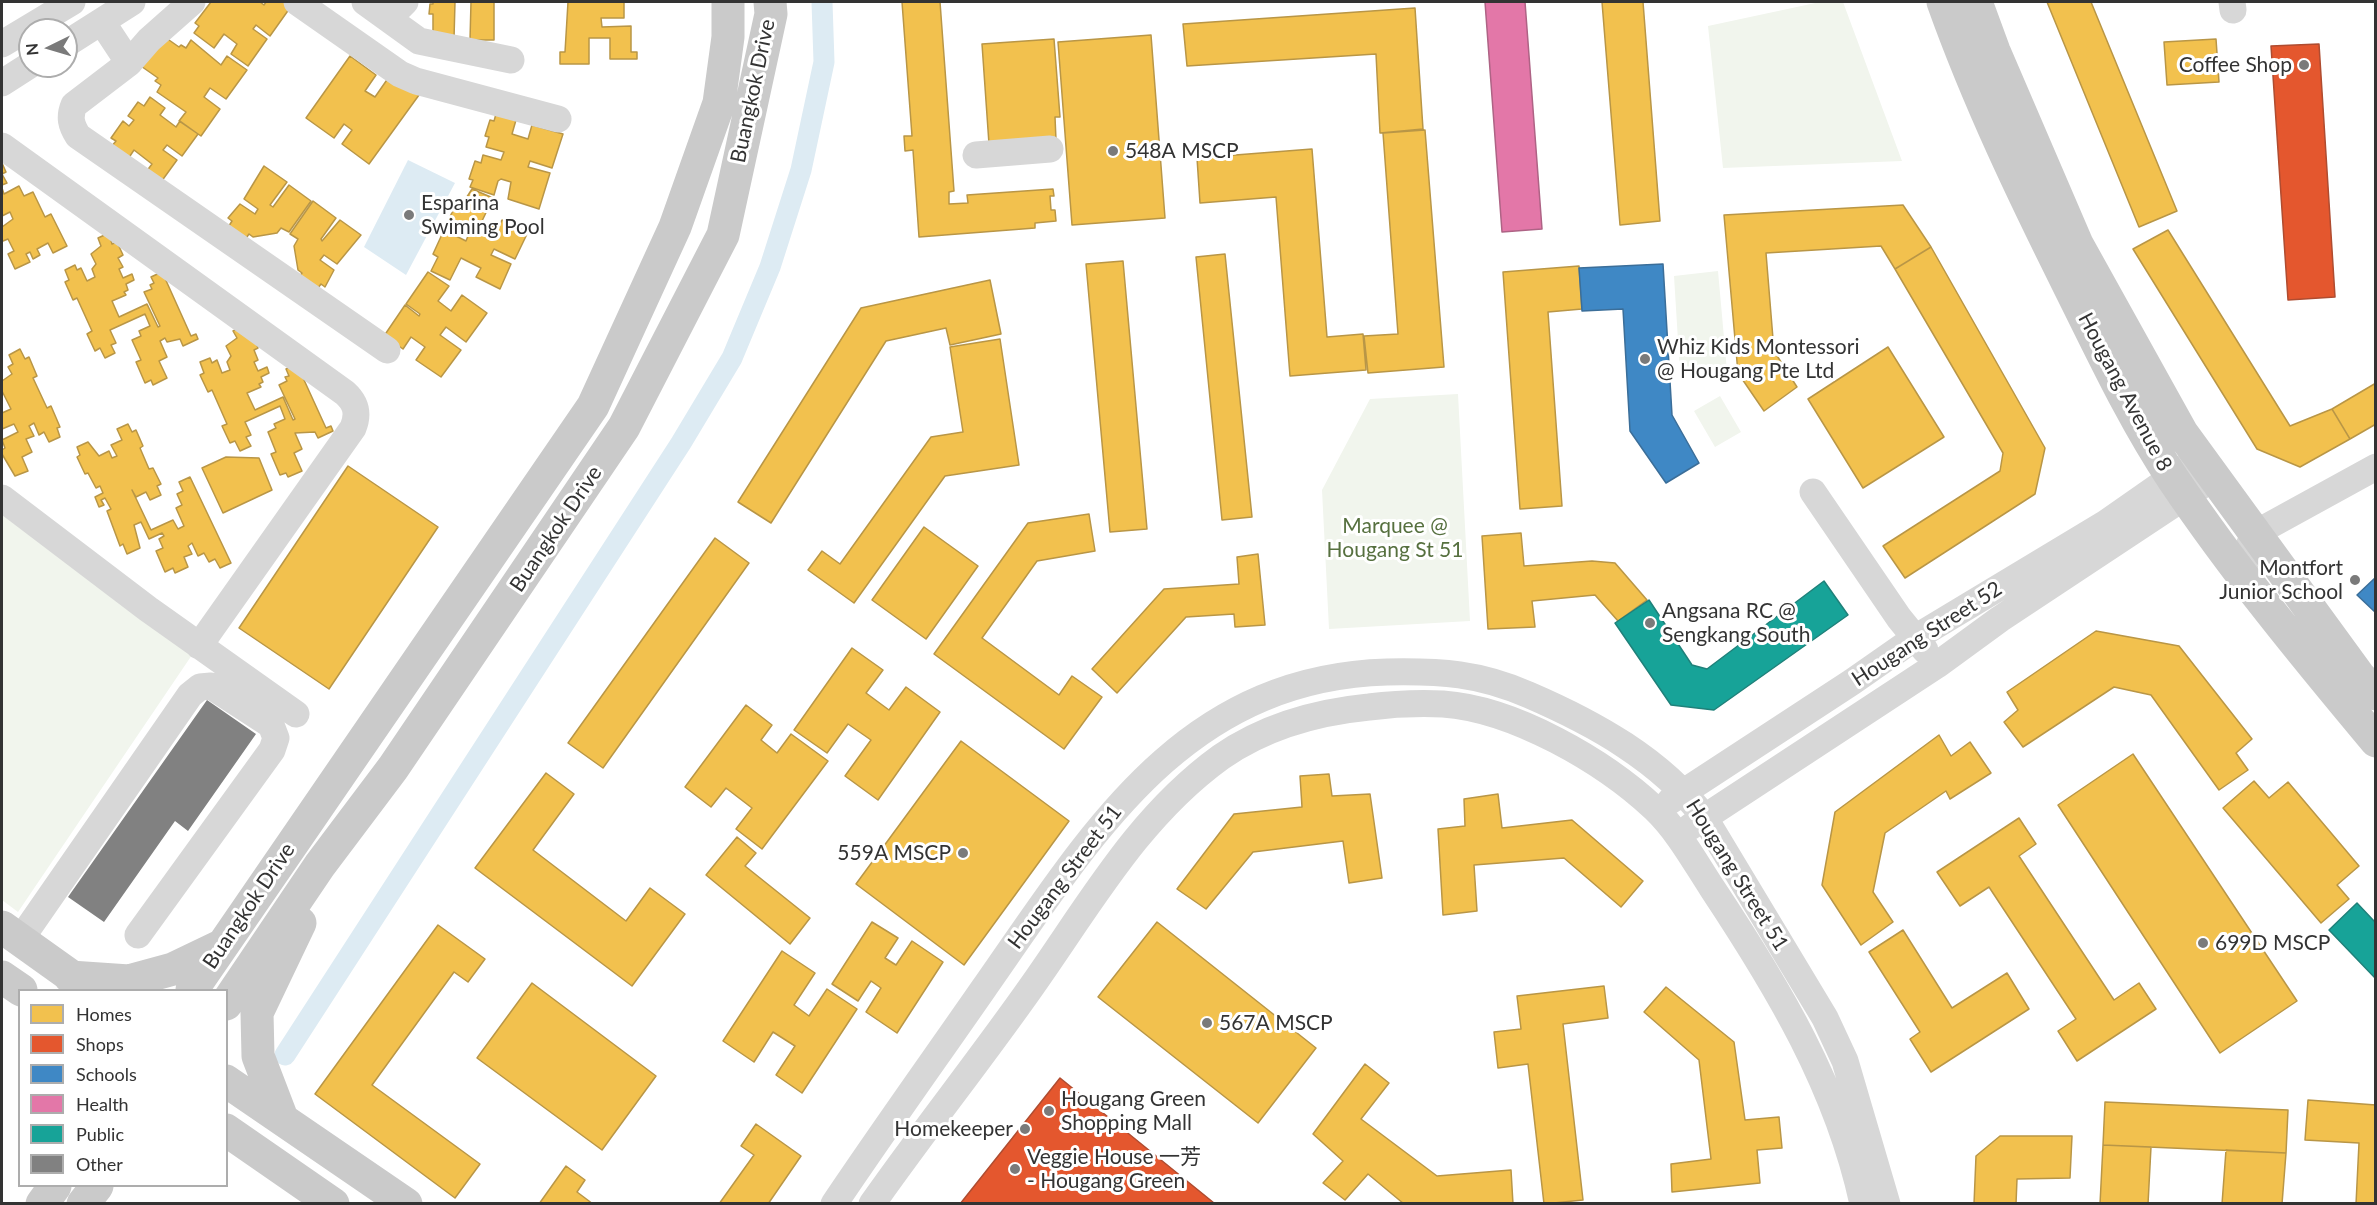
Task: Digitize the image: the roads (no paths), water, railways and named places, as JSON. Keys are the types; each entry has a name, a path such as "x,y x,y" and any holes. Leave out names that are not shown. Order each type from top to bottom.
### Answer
{"main road":[{"name":"Buangkok Drive","path":"193,989 593,406 675,227 719,103 728,38 728,2"},
{"name":"Buangkok Drive","path":"228,1001 320,865 393,768 624,427 723,235 771,14 770,2"},
{"name":"Hougang Avenue 8","path":"1943,2 1971,78 2040,227 2102,352 2178,487 2310,663 2376,741"},
{"name":"Hougang Avenue 8","path":"1976,2 1994,51 2077,244 2206,469 2359,676 2376,694"},
{"path":"281,1116 258,1056 257,1013 308,906 320,865"},
{"path":"11,933 80,984 129,981 173,969 221,946"},
{"path":"2,977 20,989"},
{"path":"228,1082 281,1116 406,1203"},
{"path":"228,1131 333,1203"},
{"path":"42,1203 54,1187"},
{"path":"84,1203 96,1187"}],"street":[{"path":"2,45 72,2"},
{"path":"192,2 149,40 129,63 74,105 71,114 72,126 78,136 387,350"},
{"path":"297,2 400,74 416,81 558,119"},
{"path":"368,3 386,12 400,7 405,2"},
{"path":"368,3 419,41 511,60"},
{"path":"78,37 129,5 149,40"},
{"path":"102,22 129,63"},
{"path":"2,83 18,73"},
{"path":"2,146 345,393 357,409 357,418 353,428 199,646"},
{"path":"976,155 1050,149"},
{"path":"2247,581 2243,560 2254,534 2376,467"},
{"name":"Hougang Street 52","path":"1677,836 1937,665 2178,487 2206,469"},
{"name":"Hougang Street 52","path":"1657,811 1915,638 2106,523 2178,487"},
{"path":"1813,492 1915,638 1937,665"},
{"path":"2,498 199,646 296,714"},
{"name":"Hougang Street 51","path":"834,1203 1001,964 1113,809 1178,747 1213,723 1267,694 1306,681 1358,673 1463,674 1498,681 1581,718 1639,756 1685,792 1704,817 1825,1018 1845,1061 1887,1203"},
{"path":"11,933 190,695 200,687 211,686 271,725 276,738 272,750 138,935"},
{"name":"Hougang Street 51","path":"872,1203 1031,988 1108,873 1141,830 1188,783 1225,754 1270,731 1312,716 1344,709 1383,705 1446,704 1502,717 1559,742 1612,776 1657,811 1677,836 1750,945 1793,1018 1836,1108 1863,1203"}],"waterway":[{"path":"285,1055 681,443 732,358 770,267 801,170 824,62 822,2"}],"place":[{"name":"Coffee Shop","path":"2304,65"},
{"name":"548A MSCP","path":"1113,151"},
{"name":"Esparina Swiming Pool","path":"409,215"},
{"name":"Whiz Kids Montessori @ Hougang Pte Ltd","path":"1645,359"},
{"name":"Montfort Junior School","path":"2355,580"},
{"name":"Angsana RC @ Sengkang South","path":"1650,623"},
{"name":"559A MSCP","path":"963,853"},
{"name":"699D MSCP","path":"2203,943"},
{"name":"567A MSCP","path":"1207,1023"},
{"name":"Hougang Green Shopping Mall","path":"1049,1111"},
{"name":"Homekeeper","path":"1025,1129"},
{"name":"Veggie House 一芳 - Hougang Green","path":"1015,1169"}],"park label":[{"name":"Marquee @ Hougang St 51","path":"1395,538"}]}
